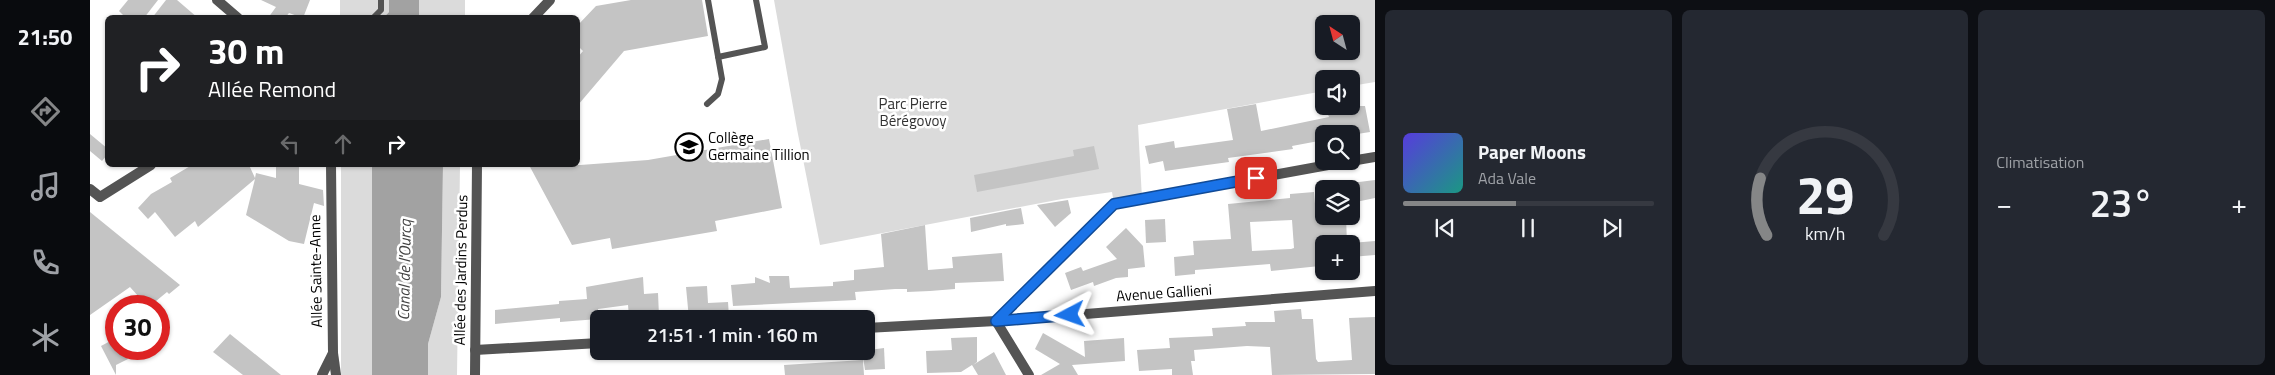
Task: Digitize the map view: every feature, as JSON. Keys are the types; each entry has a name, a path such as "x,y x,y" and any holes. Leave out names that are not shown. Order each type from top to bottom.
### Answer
{"street":[{"path":"217,0 234,15"},
{"path":"536,15 550,0"},
{"path":"1360,160 1375,157"},
{"path":"90,203 148,167"},
{"name":"Allée Sainte-Anne","path":"322,375 332,354 331,167"},
{"name":"Allée des Jardins Perdus","path":"474,375 477,167"},
{"path":"1029,375 996,321 1114,204 1315,168"},
{"path":"90,189 100,197"},
{"name":"Avenue Gallieni","path":"875,328 996,321 1375,291"},
{"path":"475,350 590,344"},
{"path":"332,354 336,375"}],"lane":[{"path":"376,15 381,10 381,0"},
{"path":"707,104 718,94 722,79 708,0"},
{"path":"718,57 765,47 756,0"}],"green space":[{"path":"340,0 389,0 389,12 386,15 340,15"},
{"path":"419,0 465,0 465,15 419,15"},
{"name":"Parc Pierre Bérégovoy","path":"774,0 1375,0 1375,82 1360,84 1360,70 1315,70 1315,93 1138,125 1142,199 1114,204 1112,192 1062,199 820,245"},
{"path":"341,167 372,167 372,375 341,375"},
{"path":"443,167 460,167 457,375 428,375 428,344 441,297"}],"water":[{"path":"389,0 419,0 419,15 386,15 389,12"},
{"name":"Canal de l'Ourcq","path":"372,167 443,167 441,297 428,344 428,375 372,375"}],"building":[{"path":"128,0 158,0 146,15 123,15 119,11"},
{"path":"166,0 177,0 194,15 154,15"},
{"path":"261,0 310,0 304,15 289,13 287,15 270,15 276,7"},
{"path":"631,0 702,0 708,36 624,51 580,103 580,55 583,51 580,48 580,23 596,6"},
{"path":"1256,104 1261,131 1329,117 1328,115 1360,115 1360,106 1365,106 1370,132 1360,134 1360,125 1315,125 1315,142 1292,146 1293,149 1228,158 1229,162 1165,171 1163,161 1149,164 1145,146 1174,141 1175,148 1233,140 1227,109"},
{"path":"90,134 105,146 105,158 102,161 90,151"},
{"path":"769,139 782,208 715,221 717,231 612,249 610,238 572,245 530,167 580,167 580,165 648,160"},
{"path":"1094,146 1099,169 977,192 974,175 1074,156 1073,150"},
{"path":"189,167 250,167 255,178 256,173 276,178 276,167 299,167 299,184 323,190 324,206 314,203 304,244 289,241 246,215 255,179 198,227 195,221 175,237 155,212 148,219 138,208 151,194 172,182 170,178"},
{"path":"1375,180 1375,198 1360,201 1360,182"},
{"path":"1314,192 1315,225 1346,225 1347,235 1315,235 1315,267 1271,271 1270,264 1195,270 1195,274 1175,276 1174,257 1194,255 1193,241 1231,239 1228,204 1290,198 1290,194","holes":["1292,220 1294,248 1252,251 1250,222"]},
{"path":"1068,200 1071,213 1055,227 1037,205"},
{"path":"1021,208 1024,224 1006,226 1006,224 971,232 970,218"},
{"path":"90,212 180,285 169,294 167,292 163,295 137,295 130,287 119,295 105,295 105,304 90,315"},
{"path":"1165,219 1166,242 1146,243 1145,220"},
{"path":"925,225 928,270 953,268 952,257 1002,253 1004,281 955,283 955,289 930,291 907,292 907,289 895,289 855,292 856,300 733,306 731,285 755,283 755,277 770,283 769,276 789,276 790,288 833,286 833,282 854,280 854,270 884,267 881,234"},
{"path":"1126,228 1143,246 1145,267 1128,269 1128,277 1116,278 1094,286 1093,282 1071,290 1065,273 1081,267 1083,271 1117,259 1106,247"},
{"path":"1375,241 1375,255 1360,256 1360,242"},
{"path":"643,277 644,294 658,293 659,310 628,310 628,305 590,310 590,320 560,322 560,318 495,324 495,310 559,304 559,301 587,299 586,287"},
{"path":"707,286 708,303 728,302 729,310 688,310 686,287"},
{"path":"1301,309 1302,319 1313,319 1316,359 1318,362 1352,360 1349,318 1375,317 1375,374 1272,375 1270,347 1247,346 1194,350 1195,361 1191,361 1193,375 1172,375 1172,369 1139,371 1137,350 1170,348 1169,338 1213,336 1212,328 1246,326 1245,322 1275,322 1274,311"},
{"path":"1043,333 1085,357 1084,341 1124,338 1125,361 1072,365 1078,375 1041,375 1060,364 1035,349"},
{"path":"230,334 281,375 243,375 213,352"},
{"path":"977,337 977,362 973,365 994,352 1006,375 978,375 972,365 961,372 927,373 926,351 952,350 951,338"},
{"path":"105,344 105,354 101,346"},
{"path":"884,348 885,369 865,370 863,360 875,360 875,349"},
{"path":"108,360 126,360 116,365 116,375"},
{"path":"863,360 864,375 785,375 784,365"}],"place":[{"name":"Collège Germaine Tillion","path":"689,147"}],"route":[{"path":"1070,315 996,321 1114,204 1256,178"}]}
